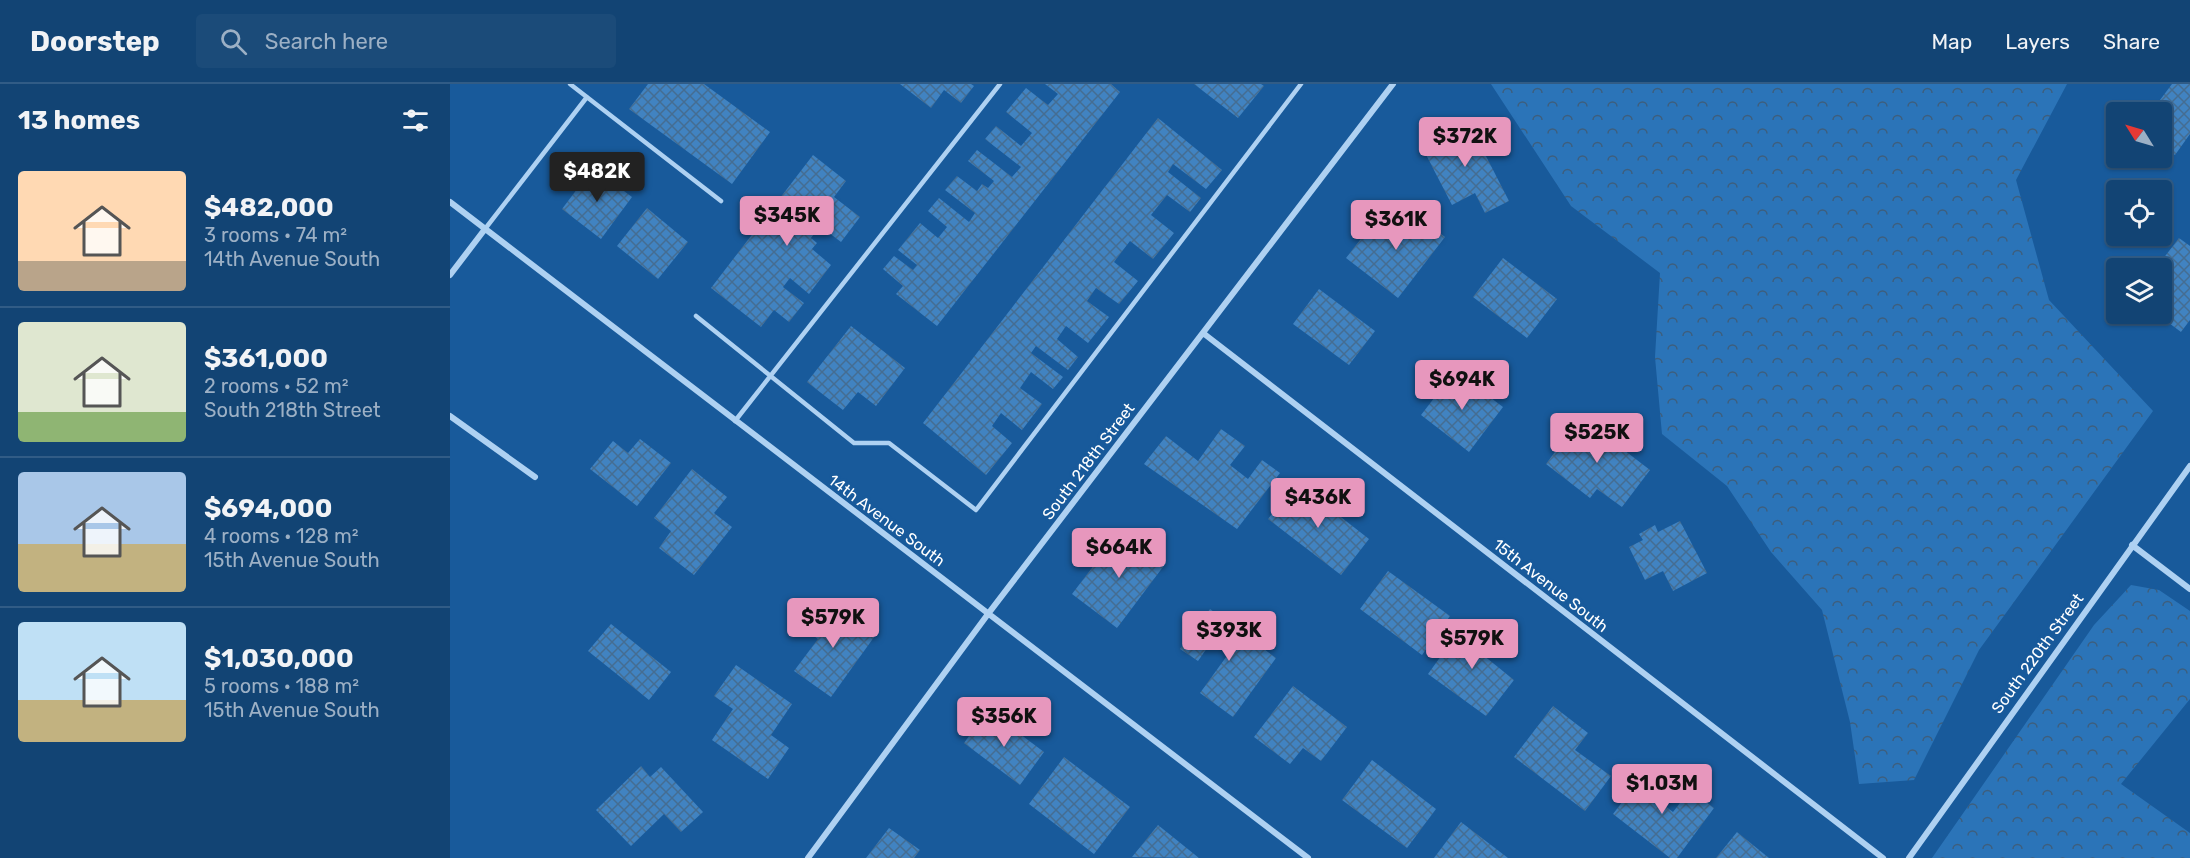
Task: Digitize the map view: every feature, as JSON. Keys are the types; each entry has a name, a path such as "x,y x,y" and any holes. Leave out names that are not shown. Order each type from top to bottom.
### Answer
{"street":[{"name":"South 218th Street","path":"808,858 988,614 1393,84"},
{"name":"14th Avenue South","path":"450,202 1308,858"},
{"path":"450,275 485,229"},
{"name":"15th Avenue South","path":"1203,333 1883,858"},
{"path":"450,416 535,477"},
{"name":"South 220th Street","path":"1909,858 2190,466"},
{"path":"2132,545 2190,589"}],"lane":[{"path":"570,84 721,201"},
{"path":"735,421 1000,84"},
{"path":"696,316 854,443 889,443 976,510 1301,84"},
{"path":"485,229 587,97"}],"green space":[{"path":"1491,84 2067,84 2016,180 2049,300 2153,411 1979,650 1914,780 1859,784 1850,722 1822,610 1771,552 1727,486 1662,434 1655,357 1660,273 1571,206"},
{"path":"2131,585 2159,590 2190,611 2190,699 2121,784 2190,833 2190,858 1932,858 2094,625"}],"building":[{"path":"648,84 704,84 770,132 732,184 629,109"},
{"path":"900,84 971,84 974,86 961,103 944,90 931,108"},
{"path":"1045,84 1111,84 1120,92 937,326 896,294 903,286 883,269 894,256 913,270 917,265 898,250 920,223 938,238 947,227 928,211 939,198 969,222 975,213 945,190 957,176 977,191 982,184 988,188 994,181 968,161 977,150 1012,177 1021,167 985,139 996,126 1021,146 1032,133 1006,112 1026,88 1048,105 1058,94"},
{"path":"1194,84 1261,84 1264,86 1238,118"},
{"path":"2172,84 2190,84 2190,134 2175,155 2172,153 2172,102 2158,102"},
{"path":"1158,118 1222,170 1206,189 1173,164 1168,172 1201,198 1190,212 1167,195 1151,215 1174,233 1153,259 1130,241 1114,262 1138,281 1119,304 1096,288 1087,301 1109,317 1088,343 1066,326 1057,339 1078,357 1068,370 1036,346 1031,353 1063,377 1053,389 1031,372 1020,388 1042,404 1022,430 1001,413 992,426 1012,443 986,475 923,423"},
{"path":"1468,121 1509,201 1485,213 1475,193 1452,205 1421,145"},
{"path":"813,155 846,181 834,197 860,217 841,242 820,226 811,238 817,243 812,249 831,265 809,294 790,278 783,287 804,303 789,322 774,310 761,327 711,288"},
{"path":"593,168 632,197 601,239 562,209"},
{"path":"647,208 688,242 658,279 617,246"},
{"path":"1410,210 1445,237 1398,298 1346,258 1381,213 1398,226"},
{"path":"2179,238 2190,246 2190,320 2181,332 2170,324 2172,258 2164,258"},
{"path":"1503,258 1557,299 1527,338 1473,297"},
{"path":"1319,289 1375,331 1349,365 1293,324"},
{"path":"851,326 905,368 876,406 858,392 843,410 807,382"},
{"path":"1455,371 1503,407 1469,452 1421,415"},
{"path":"1581,417 1650,470 1622,507 1597,489 1590,498 1546,464"},
{"path":"1221,429 1245,446 1230,465 1248,479 1262,460 1280,473 1237,529 1144,464 1166,436 1198,461"},
{"path":"640,439 671,463 637,506 590,469 613,441 628,453"},
{"path":"692,469 727,497 714,513 732,527 694,575 659,548 671,531 654,518"},
{"path":"1296,482 1369,539 1341,575 1268,519"},
{"path":"1680,521 1707,573 1673,591 1663,571 1645,580 1629,547 1643,540 1639,534 1655,525 1658,532"},
{"path":"1121,530 1166,563 1117,628 1072,594"},
{"path":"1388,571 1450,616 1422,655 1360,609"},
{"path":"841,607 877,633 831,697 794,671 818,639 799,625 811,609 829,623"},
{"path":"1210,609 1276,658 1233,717 1200,693 1229,653 1212,641 1198,661 1180,649"},
{"path":"1467,620 1494,640 1483,655 1514,680 1486,716 1428,674"},
{"path":"611,624 671,672 649,700 588,651"},
{"path":"736,665 792,704 771,735 789,748 768,779 712,740 733,709 714,696"},
{"path":"1293,686 1347,727 1321,761 1303,748 1290,764 1254,737"},
{"path":"1553,706 1588,733 1575,750 1611,776 1585,811 1514,757"},
{"path":"988,710 1044,752 1020,785 964,743"},
{"path":"1064,757 1130,807 1094,854 1029,804"},
{"path":"1372,760 1436,809 1407,848 1342,800"},
{"path":"641,766 650,777 661,767 703,812 681,832 664,814 631,846 596,810"},
{"path":"1649,767 1669,783 1656,799 1673,812 1690,790 1714,808 1677,858 1670,858 1613,814"},
{"path":"1461,822 1508,858 1434,858"},
{"path":"1158,825 1199,858 1132,857"},
{"path":"889,828 920,850 914,858 866,858"},
{"path":"1737,832 1769,858 1716,858"}]}
